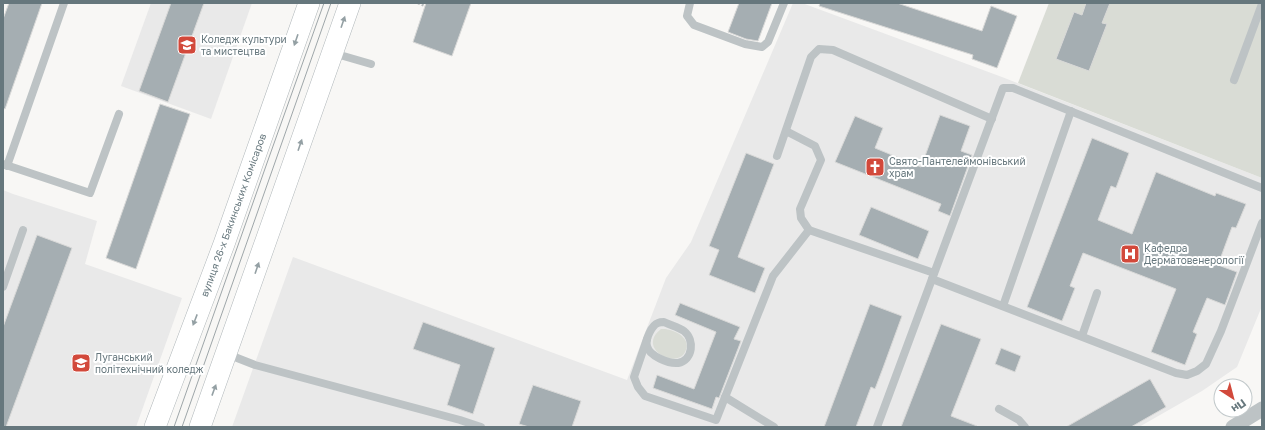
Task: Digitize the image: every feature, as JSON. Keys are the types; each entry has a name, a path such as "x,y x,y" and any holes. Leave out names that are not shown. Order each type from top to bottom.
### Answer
{"street":[{"name":"вулиця 26-х Бакинських Комісаров","path":"155,427 224,244 309,3"},
{"path":"200,427 350,3"},
{"path":"1233,427 1262,409"}],"lane":[{"path":"64,3 5,165 90,193 119,114"},
{"path":"690,3 687,16 694,25 745,44 762,47 768,42 784,3"},
{"path":"1234,80 1262,4"},
{"path":"777,156 811,56 819,49 833,50 992,119"},
{"path":"333,52 371,64"},
{"path":"877,427 1003,88 1013,88 1262,188"},
{"path":"1003,306 1071,112"},
{"path":"786,131 816,146 821,160 800,209 801,218 809,230 933,276 1003,306 1176,373 1187,375 1197,371 1206,364 1221,331 1262,223"},
{"path":"3,287 23,230"},
{"path":"647,339 646,346 650,351 658,358 672,363 687,359 691,346 689,338 684,331 664,322 657,323 652,328 647,339 634,377 638,387 645,396 716,420 773,276 809,230"},
{"path":"1082,336 1097,293"},
{"path":"227,354 255,365 459,423 481,427"},
{"path":"725,397 774,427"},
{"path":"999,409 1018,420 1025,427"}],"path":[{"path":"418,3 425,6"}],"shaded area":[{"name":"Коледж культури та мистецтва","path":"151,3 252,3 211,119 121,86"},
{"path":"793,3 802,3 1002,77 1262,178 1262,306 1237,367 1221,378 1213,378 1213,383 1202,391 1139,427 232,427 293,257 627,380 666,278 691,242"},
{"path":"1049,3 1262,3 1262,178 1018,83"},
{"name":"Луганський політехнічний коледж","path":"3,190 97,221 85,264 182,298 136,427 3,427"},
{"path":"661,329 671,330 684,338 687,347 685,352 680,357 674,359 667,358 655,349 653,343 654,336"}],"building":[{"path":"9,3 42,3 5,109 3,108 3,19"},
{"path":"171,3 204,3 168,102 139,91"},
{"path":"426,3 471,3 452,56 413,42"},
{"path":"739,3 772,3 758,41 746,39 728,32"},
{"path":"820,3 897,3 982,31 991,6 1017,16 997,68 972,59 973,55 819,6"},
{"path":"1086,3 1110,3 1102,23 1107,24 1089,71 1056,59 1074,12 1082,15"},
{"path":"160,104 190,114 136,269 106,258"},
{"path":"940,115 970,126 961,151 972,155 950,216 938,211 941,204 835,162 855,116 883,128 875,148 921,167"},
{"path":"1092,138 1129,153 1116,188 1111,186 1098,220 1132,234 1156,172 1215,196 1216,193 1246,204 1236,228 1232,227 1218,265 1237,272 1225,305 1207,298 1193,332 1197,334 1185,365 1151,352 1176,289 1083,253 1070,286 1075,288 1062,321 1027,307"},
{"path":"746,153 774,164 738,257 765,268 755,293 709,275 719,250 709,246"},
{"path":"871,207 929,231 918,259 859,235"},
{"path":"37,235 72,248 6,427 3,427 3,327"},
{"path":"680,303 740,327 734,339 741,341 719,398 716,397 712,409 653,388 657,375 694,389 716,332 675,315"},
{"path":"870,304 902,316 883,368 875,389 871,387 856,427 824,427"},
{"path":"423,322 495,348 473,414 447,405 460,365 413,349"},
{"path":"941,324 981,339 951,416 977,427 901,427"},
{"path":"1001,348 1021,356 1015,372 995,364"},
{"path":"1150,379 1166,407 1131,427 1066,427"},
{"path":"533,385 581,401 572,427 529,427 519,424"}],"tram line":[{"path":"174,427 324,3"},
{"path":"182,427 331,3"}],"place":[{"name":"Коледж культури та мистецтва","path":"187,45"},
{"name":"Свято-Пантелеймонівський храм","path":"875,167"},
{"name":"Кафедра Дерматовенерології","path":"1130,254"},
{"name":"Луганський політехнічний коледж","path":"81,363"}]}
